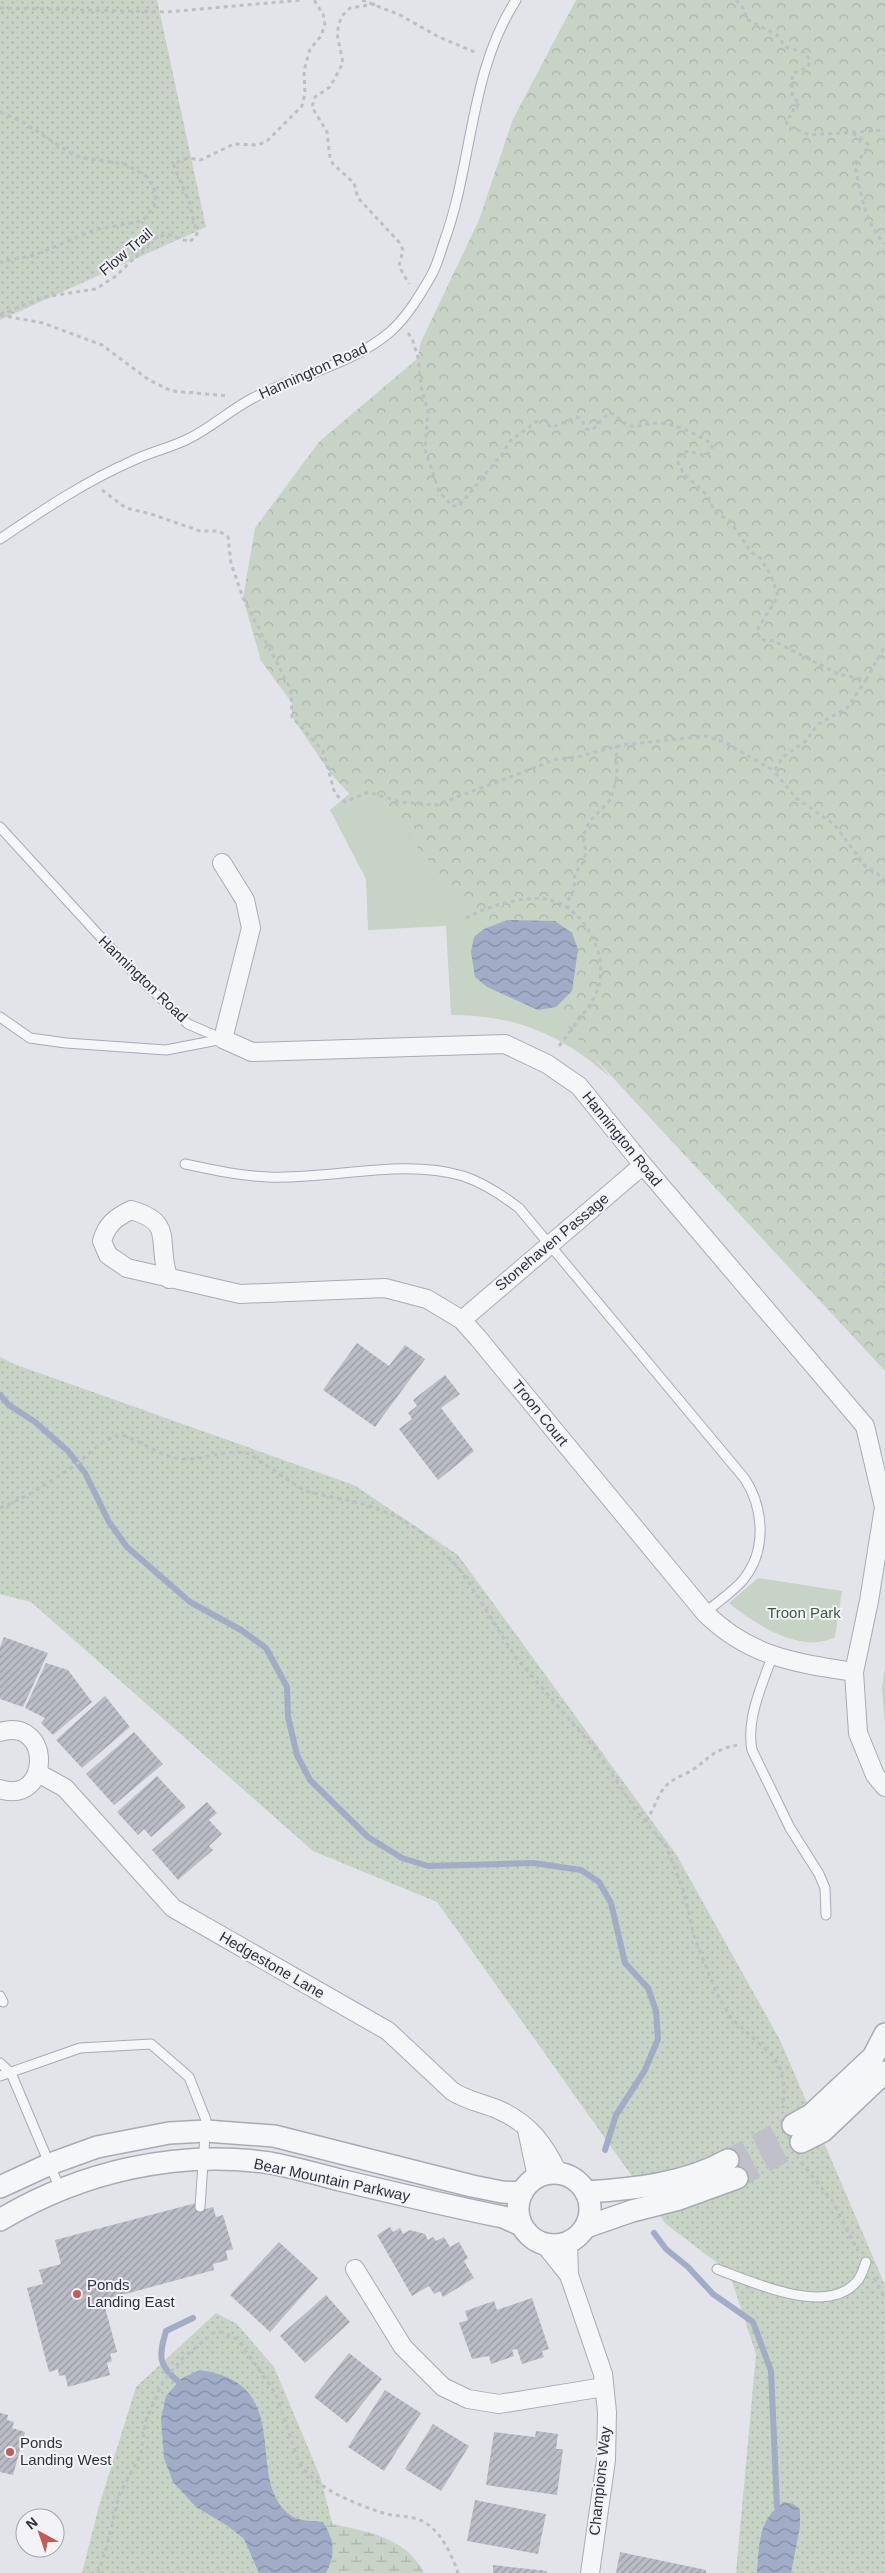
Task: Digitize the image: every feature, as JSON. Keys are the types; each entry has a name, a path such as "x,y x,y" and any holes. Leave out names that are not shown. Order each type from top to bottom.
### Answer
{"street":[{"path":"222,863 245,900 251,928 223,1039"},
{"name":"Hannington Road","path":"223,1039 252,1052 505,1044 547,1064 579,1086 643,1165 865,1426 884,1507 869,1601 854,1672 858,1733 875,1775 885,1787"},
{"name":"Stonehaven Passage","path":"462,1320 548,1244 643,1165"},
{"name":"Troon Court","path":"169,1279 240,1294 385,1288 427,1298 462,1320 705,1613 722,1630 747,1646 772,1657 794,1663 854,1672"},
{"path":"0,1732 19,1731 30,1738 38,1748 40,1760 38,1773 30,1784 19,1790 7,1792 0,1789"},
{"name":"Hedgestone Lane","path":"38,1773 65,1788 172,1908 388,2031 452,2091 462,2097 498,2109 517,2120 527,2130 539,2137 558,2173"},
{"path":"794,2136 811,2115 873,2057 885,2034"},
{"path":"794,2136 823,2131 885,2072"},
{"path":"527,2130 537,2177"},
{"name":"Bear Mountain Parkway","path":"0,2187 50,2164 98,2147 169,2133 206,2131 274,2136 472,2186 502,2192 522,2193"},
{"name":"Bear Mountain Parkway","path":"0,2220 60,2189 106,2174 173,2160 204,2159 270,2163 503,2217 521,2225"},
{"path":"586,2192 633,2189 732,2169 679,2200 632,2211 586,2226"},
{"path":"558,2173 569,2176 579,2183 586,2192 590,2204 590,2216 579,2236 557,2245 545,2244 535,2240 521,2225 518,2203 522,2193 537,2177 558,2173"},
{"name":"Champions Way","path":"568,2242 569,2275"},
{"name":"Champions Way","path":"545,2244 569,2275 595,2345 604,2387 607,2412 606,2460 590,2573"},
{"path":"355,2269 403,2347 423,2370 443,2388 451,2392 468,2399 499,2404 604,2387"}],"lane":[{"name":"Hannington Road","path":"0,539 94,479 133,460 187,440 213,426 250,400 364,351 392,331 432,274 450,225 462,178 474,109 488,58 516,0"},
{"name":"Hannington Road","path":"0,827 69,905 134,973 188,1024 223,1039"},
{"path":"0,1017 30,1038 66,1043 166,1050 223,1039"},
{"path":"185,1164 228,1174 270,1177 400,1170 434,1171 463,1176 495,1191 519,1208 745,1479 755,1495 760,1512 760,1530 752,1566 742,1581 705,1613"},
{"path":"772,1657 755,1707 751,1743 758,1764 790,1828 819,1874 825,1888 826,1915"},
{"path":"0,2076 80,2048 151,2044 189,2077 206,2120 200,2207"},
{"path":"0,2063 11,2072 60,2189"},
{"path":"717,2269 780,2291 814,2297 829,2296 843,2291 858,2280 866,2262"}],"path":[{"path":"0,8 167,12 302,0"},
{"name":"Flow Trail","path":"0,315 44,297 96,289 116,276 136,254 161,236 174,235 190,242 195,239 197,234 189,202 173,164 188,158 202,160 234,144 258,145 267,140 302,106 305,93 304,71 310,49 322,36 325,24 323,14 314,0"},
{"path":"362,0 400,15 439,37 488,58"},
{"path":"736,0 745,10 746,19 777,35 786,47 806,53 810,61 808,67 792,74 792,96 800,104 794,106 792,115 786,119 787,126 810,135 885,130"},
{"path":"375,4 350,8 341,18 337,33 343,63 330,87 315,97 312,107 327,132 330,158 333,164 354,183 362,203 399,242 403,250 399,266 400,271 409,281 411,294 404,316 405,329 413,341 418,358 422,392 428,411 425,450 439,491 452,506 459,506 502,454 510,441 536,422 545,420 551,428 576,416 582,420 586,429 592,430 609,413 615,414 622,422 631,427 658,423 700,435 712,444 712,449 706,456 696,455 689,451 681,453 678,462 684,474 707,495 715,512 730,521 751,552 760,558 771,575 778,596 756,632 763,640 774,641 838,674 866,680"},
{"path":"0,112 21,121 72,154 83,158 125,164 146,176 153,186 156,197 154,207 142,221 94,230 35,255 0,262"},
{"path":"852,132 868,145 856,166 860,190 878,238 885,244"},
{"path":"0,315 43,323 102,345 150,380 172,390 250,400"},
{"path":"94,479 105,494 126,508 151,514 200,531 220,530 228,537 231,563 243,598 291,690 292,717 323,751 335,794 340,800 345,802 369,792 408,803 436,805 557,759 578,757 616,746 706,736 726,743 774,771 796,798 834,824 866,866 877,873 885,882"},
{"path":"774,771 783,757 806,741 817,725 847,708 866,680 885,646"},
{"path":"568,909 569,898 574,890 575,873 583,863 586,852 583,836 590,821 611,800 617,776 616,746"},
{"path":"466,918 499,904 529,899 554,901 568,909 583,923 596,943 600,965 599,985 592,1002 571,1027 547,1064"},
{"path":"885,1272 885,1288"},
{"path":"0,1508 14,1503 72,1468 104,1441 122,1435 181,1459 196,1459 238,1451 262,1461 305,1491 381,1509 417,1529 438,1547 468,1581 516,1658 596,1750 635,1809 666,1846 684,1892 694,1936 723,2008 730,2018 765,2047 780,2068 794,2136 885,2299"},
{"path":"646,1821 654,1811 661,1792 672,1781 692,1770 716,1751 751,1743"},
{"path":"98,2573 107,2546 119,2495 142,2454 146,2420 163,2382 182,2360 213,2333 224,2332 232,2335 276,2394 299,2463 306,2472 322,2487 382,2512 416,2519 426,2524 436,2532 452,2556 458,2573"}],"green space":[{"path":"0,0 157,0 206,227 0,320"},
{"path":"576,0 885,0 885,1371 331,774 292,717 292,703 261,661 243,598 255,528 319,442 418,358 420,344 479,220 513,119"},
{"path":"363,782 611,1078 575,1050 537,1030 497,1019 451,1015 446,926 368,930 366,879 330,810"},
{"path":"0,1357 14,1364 354,1485 458,1555 676,1854 780,2040 885,2285 885,2573 736,2573 756,2354 729,2272 666,2224 437,1902 313,1851 31,1602 0,1594"},
{"name":"Troon Park","path":"758,1578 842,1591 835,1637 822,1642 793,1640 765,1628 729,1603"},
{"path":"885,1667 885,1726 882,1688"},
{"path":"216,2313 237,2324 274,2367 320,2476 333,2526 332,2573 82,2573 99,2506 136,2387"},
{"path":"323,2522 366,2532 394,2542 416,2560 424,2573 326,2573 332,2562 329,2531"}],"water":[{"path":"507,920 555,921 572,933 578,949 572,991 556,1007 538,1010 487,987 475,977 471,952 474,937 484,929"},
{"path":"200,2370 231,2379 249,2394 259,2413 270,2481 278,2501 293,2517 323,2522 327,2528 330,2535 332,2553 326,2573 259,2573 244,2539 228,2526 196,2507 173,2482 164,2458 161,2419 166,2396 182,2378"},
{"path":"785,2502 793,2504 800,2509 800,2526 791,2573 757,2573 760,2542 765,2524 776,2508"}],"building":[{"path":"357,1343 389,1366 405,1345 425,1359 375,1427 323,1390"},
{"path":"445,1375 460,1394 441,1408 474,1451 438,1480 399,1429 412,1419 408,1413 417,1406 413,1400"},
{"path":"4,1637 48,1653 23,1707 0,1699 0,1647"},
{"path":"46,1663 68,1670 92,1702 53,1735 41,1723 45,1718 25,1708"},
{"path":"105,1696 130,1727 82,1768 56,1740"},
{"path":"134,1732 163,1764 114,1805 86,1774"},
{"path":"157,1776 186,1807 151,1837 144,1829 138,1835 117,1812"},
{"path":"207,1802 217,1813 209,1820 222,1834 209,1846 213,1850 178,1880 152,1850"},
{"name":"Ponds Landing East","path":"196,2203 198,2211 213,2207 216,2217 223,2215 233,2249 226,2251 228,2260 213,2264 214,2270 103,2300 117,2352 110,2354 112,2361 107,2363 110,2375 68,2387 65,2375 59,2376 58,2369 49,2372 27,2288 43,2284 39,2270 61,2264 55,2240"},
{"path":"390,2227 393,2232 400,2228 403,2234 410,2230 425,2234 428,2240 433,2237 436,2241 444,2237 450,2247 459,2242 468,2258 464,2261 474,2278 443,2297 440,2291 434,2294 429,2286 412,2296 377,2235"},
{"path":"279,2242 318,2278 270,2332 230,2295"},
{"path":"326,2295 350,2322 305,2363 280,2336"},
{"path":"532,2298 549,2349 542,2351 544,2357 522,2364 517,2349 512,2350 514,2356 491,2364 489,2356 472,2359 459,2323 468,2320 465,2311 494,2301 497,2310"},
{"path":"349,2353 382,2379 347,2423 314,2397"},
{"path":"385,2390 421,2413 384,2471 348,2447"},
{"name":"Ponds Landing West","path":"0,2413 8,2415 7,2420 14,2422 12,2428 25,2432 13,2475 0,2472"},
{"path":"433,2424 469,2446 441,2491 405,2469"},
{"path":"536,2431 558,2434 556,2449 563,2449 557,2495 486,2485 494,2432 535,2437"},
{"path":"475,2500 546,2514 538,2554 467,2541"},
{"path":"620,2552 706,2570 706,2573 616,2573"},
{"path":"493,2565 547,2571 547,2573 493,2573"}],"waterway":[{"path":"0,1395 9,1405 35,1422 68,1451 85,1473 109,1522 127,1547 190,1602 241,1630 266,1648 287,1687 288,1717 297,1755 310,1780 368,1837 402,1858 428,1866 533,1863 581,1870 599,1882 611,1903 625,1963 648,1988 656,2011 658,2039 645,2070 616,2115 605,2150"},
{"path":"654,2233 666,2249 688,2267 713,2294 753,2322 771,2371 777,2507"},
{"path":"179,2382 163,2365 162,2347 166,2331 193,2318"}],"tunnel":[{"path":"728,2160 793,2125"},
{"path":"737,2178 801,2142"}],"place":[{"name":"Ponds Landing East","path":"77,2294"},
{"name":"Ponds Landing West","path":"10,2452"}]}
